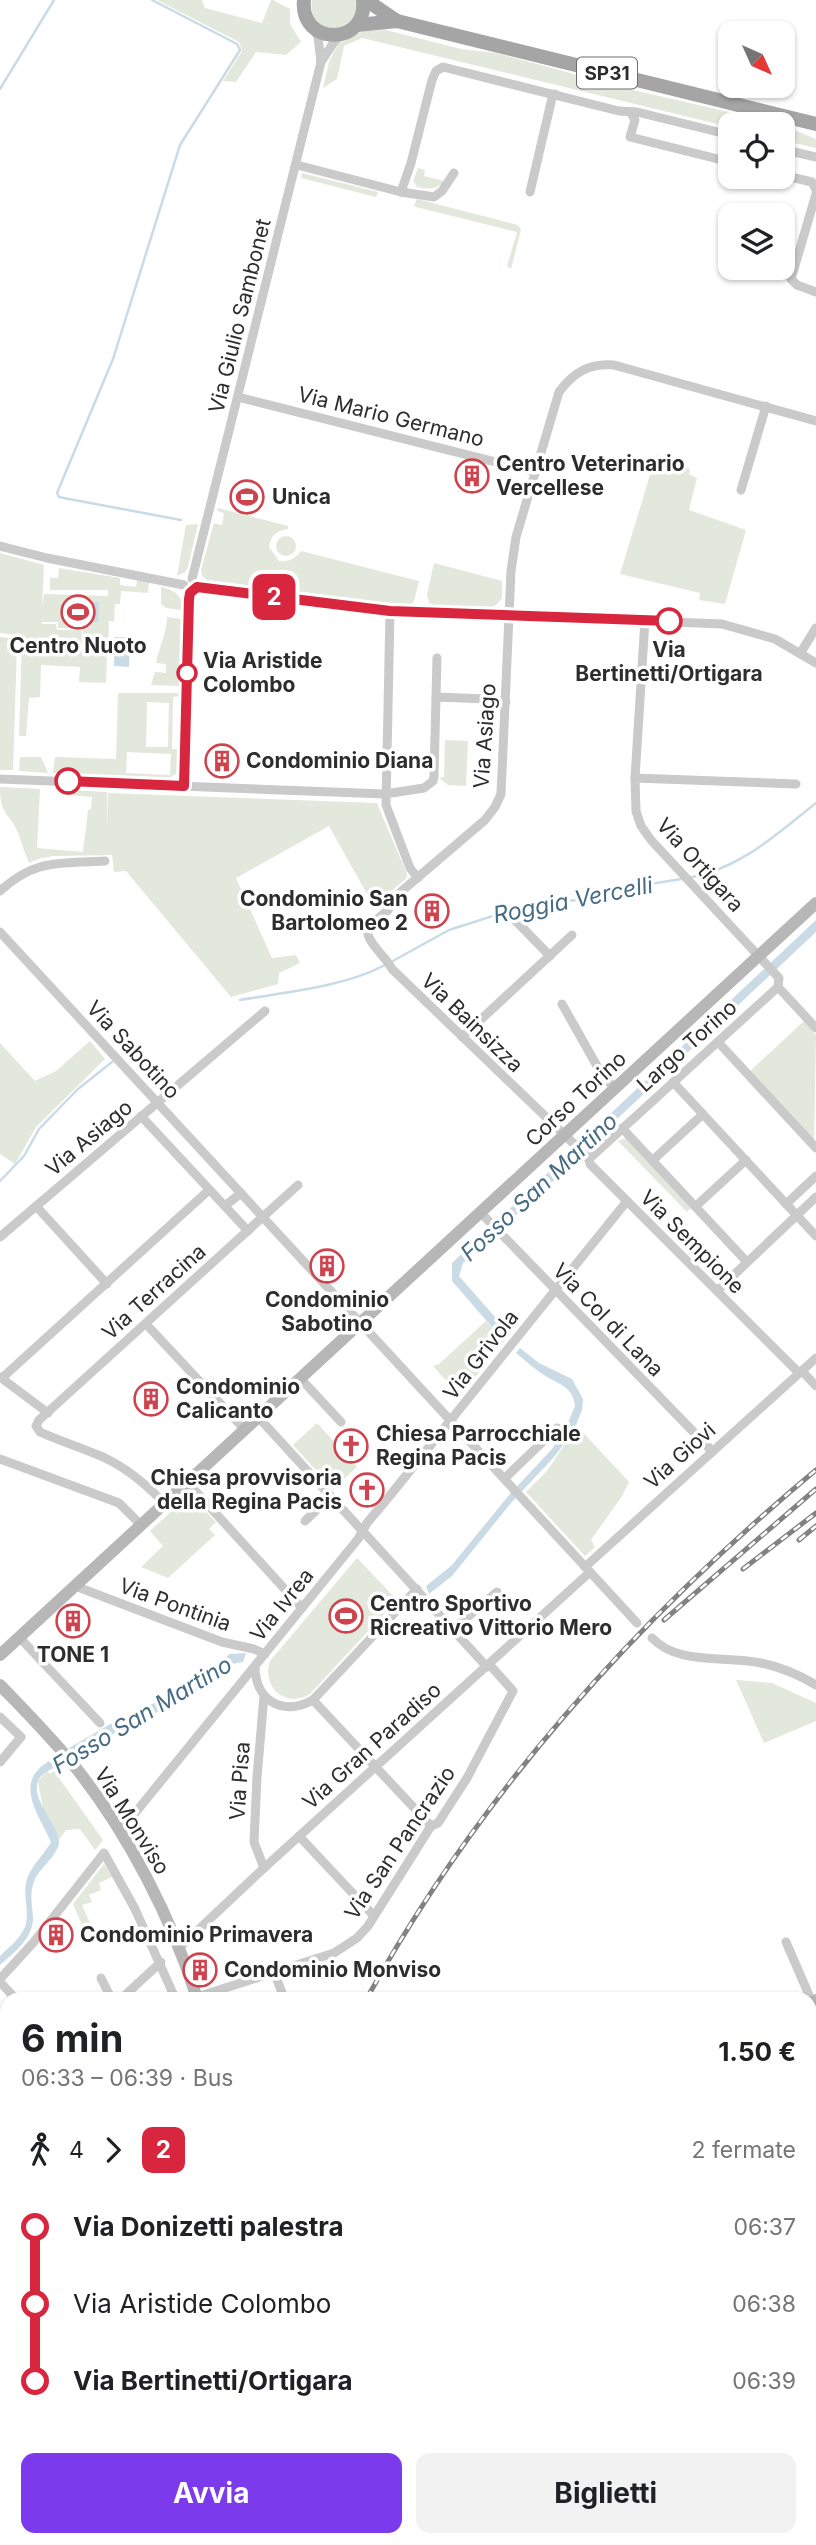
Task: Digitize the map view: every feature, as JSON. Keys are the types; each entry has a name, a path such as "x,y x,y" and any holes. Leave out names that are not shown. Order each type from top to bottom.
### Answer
{"main road":[{"path":"289,0 306,12 328,35 341,35"},
{"name":"SP31","path":"357,25 365,0 397,21 816,124"},
{"name":"SP31","path":"341,35 357,25 397,21"},
{"name":"Corso Torino","path":"0,1655 615,1089 762,959 816,903"},
{"name":"Via Monviso","path":"0,1685 66,1756 118,1830 148,1882 179,1948 195,1992"}],"street":[{"name":"Via Giulio Sambonet","path":"306,12 318,37 321,62"},
{"name":"Via Giulio Sambonet","path":"191,586 321,62 341,35"},
{"path":"401,192 436,71 447,67 718,132"},
{"path":"530,192 555,94"},
{"path":"631,113 635,120 630,137 718,159"},
{"path":"795,152 816,157"},
{"path":"297,165 401,192 434,197 442,191 454,173"},
{"path":"795,178 812,182 816,192 791,279 797,285 816,292"},
{"name":"Via Asiago","path":"367,928 388,911 396,896 485,820 501,794 509,616 516,537 559,391 569,378 580,370 614,365 766,407"},
{"name":"Via Mario Germano","path":"237,397 535,472"},
{"path":"741,491 766,407 816,421"},
{"path":"0,545 47,558 191,586 390,611 725,625 775,639 816,663"},
{"path":"184,786 191,586"},
{"path":"390,611 386,804 410,868 418,878"},
{"name":"Via Ortigara","path":"645,620 635,779 636,811 641,826 779,978 778,987"},
{"path":"801,653 816,628"},
{"path":"0,779 385,794 424,788 433,781 437,658"},
{"path":"436,697 506,702"},
{"path":"635,779 796,784"},
{"path":"0,891 16,877 37,866 105,861"},
{"path":"513,918 550,957"},
{"name":"Via Bainsizza","path":"367,928 367,937 390,965 564,1136"},
{"name":"Via Sabotino","path":"0,932 637,1623"},
{"path":"462,1037 572,935"},
{"path":"778,987 816,1028"},
{"name":"Largo Torino","path":"586,1157 622,1128 778,987"},
{"path":"562,1004 601,1073 615,1089"},
{"name":"Via Asiago","path":"0,1237 265,1011"},
{"path":"718,1041 816,1148"},
{"path":"673,1082 816,1237"},
{"path":"653,1160 703,1114"},
{"path":"141,1116 248,1231"},
{"path":"622,1128 747,1262"},
{"name":"Via Sempione","path":"564,1136 717,1291 816,1386"},
{"path":"696,1206 746,1160"},
{"path":"786,1204 816,1176"},
{"name":"Via Terracina","path":"165,1504 123,1468 40,1432 36,1426 47,1413 298,1185"},
{"path":"47,1413 1,1377 209,1190"},
{"path":"225,1206 241,1192"},
{"path":"717,1291 816,1197"},
{"name":"Via Grivola","path":"363,1530 627,1201"},
{"path":"36,1206 107,1284"},
{"name":"Via Col di Lana","path":"481,1213 712,1451"},
{"path":"146,1324 245,1430"},
{"name":"Via Giovi","path":"587,1569 816,1358"},
{"path":"301,1379 341,1422"},
{"path":"259,1418 488,1666"},
{"path":"505,1478 557,1427"},
{"path":"0,1459 119,1503 141,1525"},
{"path":"188,1483 302,1608"},
{"path":"305,1521 331,1496"},
{"name":"Via Ivrea","path":"118,1830 131,1818 265,1654 363,1530"},
{"name":"Via Gran Paradiso","path":"179,1948 374,1767 488,1666 587,1569"},
{"name":"Via Pontinia","path":"75,1586 222,1642 265,1654"},
{"path":"255,1666 255,1676 264,1696 281,1706 302,1706 313,1700 417,1589"},
{"path":"453,1629 497,1592"},
{"path":"19,1637 100,1723"},
{"path":"652,1638 673,1654 759,1662 803,1677 816,1685"},
{"name":"Via San Pancrazio","path":"215,1992 344,1948 357,1938 374,1916 431,1825 438,1823 467,1778 513,1691 488,1666"},
{"name":"Via Pisa","path":"264,1696 254,1842 264,1868"},
{"path":"313,1700 431,1825"},
{"path":"0,1717 21,1737 0,1762"},
{"path":"299,1836 374,1916"},
{"path":"0,1981 104,1853 135,1909 173,1992"},
{"path":"786,1942 808,1992"},
{"path":"128,1992 161,1962"},
{"path":"274,1972 282,1992"},
{"path":"101,1978 108,1992"}],"shaded area":[{"path":"157,0 202,0 205,8 262,23 273,0 290,9 290,24 301,42 286,55 256,52 236,82 223,81 242,51 239,42"},
{"path":"312,0 358,0 359,6 349,26 333,28 316,21"},
{"path":"386,30 461,49 496,53 633,90 729,112 718,112 718,124 362,38 344,46 337,79 323,88 329,62 338,44 363,31"},
{"path":"795,130 816,139 816,148 795,143"},
{"path":"418,168 425,170 424,176 444,181 448,176 442,184 435,188 417,187 413,181"},
{"path":"302,173 378,192 376,197 301,178"},
{"path":"417,199 518,225 521,230 511,269 507,266 517,232 416,207 414,205"},
{"path":"656,455 690,469 689,474 697,478 689,510 746,530 725,604 699,600 700,593 620,574"},
{"path":"218,508 288,526 288,529 275,534 270,543 269,547 279,561 292,559 301,551 419,581 414,601 412,604 390,603 207,580 202,576 201,570 214,523 222,525 224,513 217,511"},
{"path":"198,524 188,567 177,576 186,525"},
{"path":"286,536 293,539 296,546 293,553 286,556 279,553 276,546 279,539"},
{"path":"0,553 44,565 42,607 44,594 108,596 108,590 50,590 50,578 58,578 59,568 120,578 120,585 136,587 137,580 149,582 148,593 121,591 120,604 115,604 114,621 109,621 108,649 82,649 83,628 58,628 58,622 42,622 56,624 57,630 82,630 81,651 107,651 106,683 79,682 80,667 41,665 40,697 29,698 26,736 19,736 22,638 19,635 0,633"},
{"path":"434,563 502,581 502,598 495,606 488,608 429,603 427,595"},
{"path":"161,587 177,594 182,610 166,608 161,604"},
{"path":"167,617 182,619 181,686 151,685 155,672 166,673 166,664 156,663"},
{"path":"0,637 11,638 17,645 13,770 0,770"},
{"path":"118,693 182,693 182,696 173,697 172,749 180,749 176,774 169,778 53,773 55,757 116,759","holes":["147,702 169,703 168,747 146,747","127,752 171,754 170,775 126,773"]},
{"path":"445,740 468,741 466,786 448,785 439,778 444,777"},
{"path":"20,757 41,757 48,773 19,771"},
{"path":"0,787 40,789 37,848 83,852 92,797 68,795 68,790 107,792 107,828 108,793 377,803 407,874 406,879 379,901 378,909 374,902 372,903 329,826 236,878 272,958 296,955 300,963 279,973 278,984 231,997 126,871 114,872 112,855 54,856 29,863 16,828 4,810"},
{"path":"804,1021 816,1035 814,1141 750,1071"},
{"path":"90,1041 105,1059 36,1127 15,1164 0,1154 0,1043 35,1081 56,1071"},
{"path":"626,1138 691,1208 687,1212 618,1141"},
{"path":"486,1321 504,1341 460,1396 433,1366 439,1364"},
{"path":"317,1423 357,1467 333,1489 293,1445"},
{"path":"577,1426 629,1482 591,1540 595,1547 585,1556 526,1492 547,1471"},
{"path":"187,1497 192,1498 216,1522 209,1529 215,1535 168,1578 141,1567 163,1546 150,1531"},
{"name":"Centro Sportivo Ricreativo Vittorio Mero","path":"357,1558 397,1600 310,1694 301,1698 284,1697 272,1687 268,1670 270,1661"},
{"path":"736,1680 772,1683 816,1703 816,1721 764,1743"},
{"path":"47,1771 50,1774 54,1771 103,1840 95,1850 80,1829 66,1830 59,1840 43,1809 38,1781"},
{"path":"104,1864 112,1877 99,1883 101,1890 89,1895 92,1902 82,1905 90,1923 83,1927 73,1904"}],"water":[{"path":"69,601 99,602 98,622 68,622"},
{"path":"115,637 130,637 129,667 114,666"},
{"path":"816,920 816,932 584,1150 582,1155 463,1263 459,1276 510,1334 504,1341 452,1281 452,1263"},
{"path":"520,1348 539,1363 572,1379 583,1399 582,1410 573,1432 554,1457 511,1503 452,1576 429,1594 426,1586 452,1565 509,1495 552,1449 565,1430 575,1406 568,1390 540,1373 516,1353"},
{"path":"246,1653 243,1662 231,1664 186,1699 126,1726 76,1757 69,1748 119,1719 181,1691 230,1654"},
{"path":"49,1761 54,1768 42,1775 37,1784 37,1793 59,1843 33,1884 33,1917 27,1938 0,1965 0,1956 25,1927 26,1881 51,1842 35,1809 30,1789 38,1770"}],"waterway":[{"path":"0,89 54,0"},
{"path":"152,0 237,44 240,50 180,145 113,359 57,493 59,497 181,520"},
{"name":"Roggia Vercelli","path":"688,878 724,867 757,849 816,803"},
{"name":"Roggia Vercelli","path":"391,962 449,930 518,908 576,900 608,891 681,879"},
{"name":"Roggia Vercelli","path":"240,1000 333,984 385,965"},
{"name":"Roggia Vercelli","path":"0,1181 24,1156 39,1129 78,1089 112,1062"},
{"name":"Fosso San Martino","path":"50,1765 63,1758"}],"railway":[{"path":"371,1992 412,1922 460,1850 512,1780 567,1713 686,1587 816,1470"},
{"path":"664,1620 816,1489"},
{"path":"743,1569 816,1513"},
{"path":"799,1540 816,1526"}],"bus line":[{"name":"2","path":"68,781 184,786 189,599 190,593 197,587 390,611 669,621"}],"place":[{"name":"Centro Veterinario Vercellese","path":"472,476"},
{"name":"Unica","path":"247,497"},
{"name":"Centro Nuoto","path":"78,612"},
{"name":"Via Bertinetti/Ortigara","path":"669,621"},
{"name":"Via Aristide Colombo","path":"187,673"},
{"name":"Condominio Diana","path":"222,761"},
{"name":"Condominio San Bartolomeo 2","path":"432,911"},
{"name":"Condominio Sabotino","path":"327,1266"},
{"name":"Condominio Calicanto","path":"151,1399"},
{"name":"Chiesa Parrocchiale Regina Pacis","path":"351,1446"},
{"name":"Chiesa provvisoria della Regina Pacis","path":"367,1490"},
{"name":"Centro Sportivo Ricreativo Vittorio Mero","path":"346,1616"},
{"name":"TONE 1","path":"73,1621"},
{"name":"Condominio Primavera","path":"56,1935"},
{"name":"Condominio Monviso","path":"200,1970"}]}
